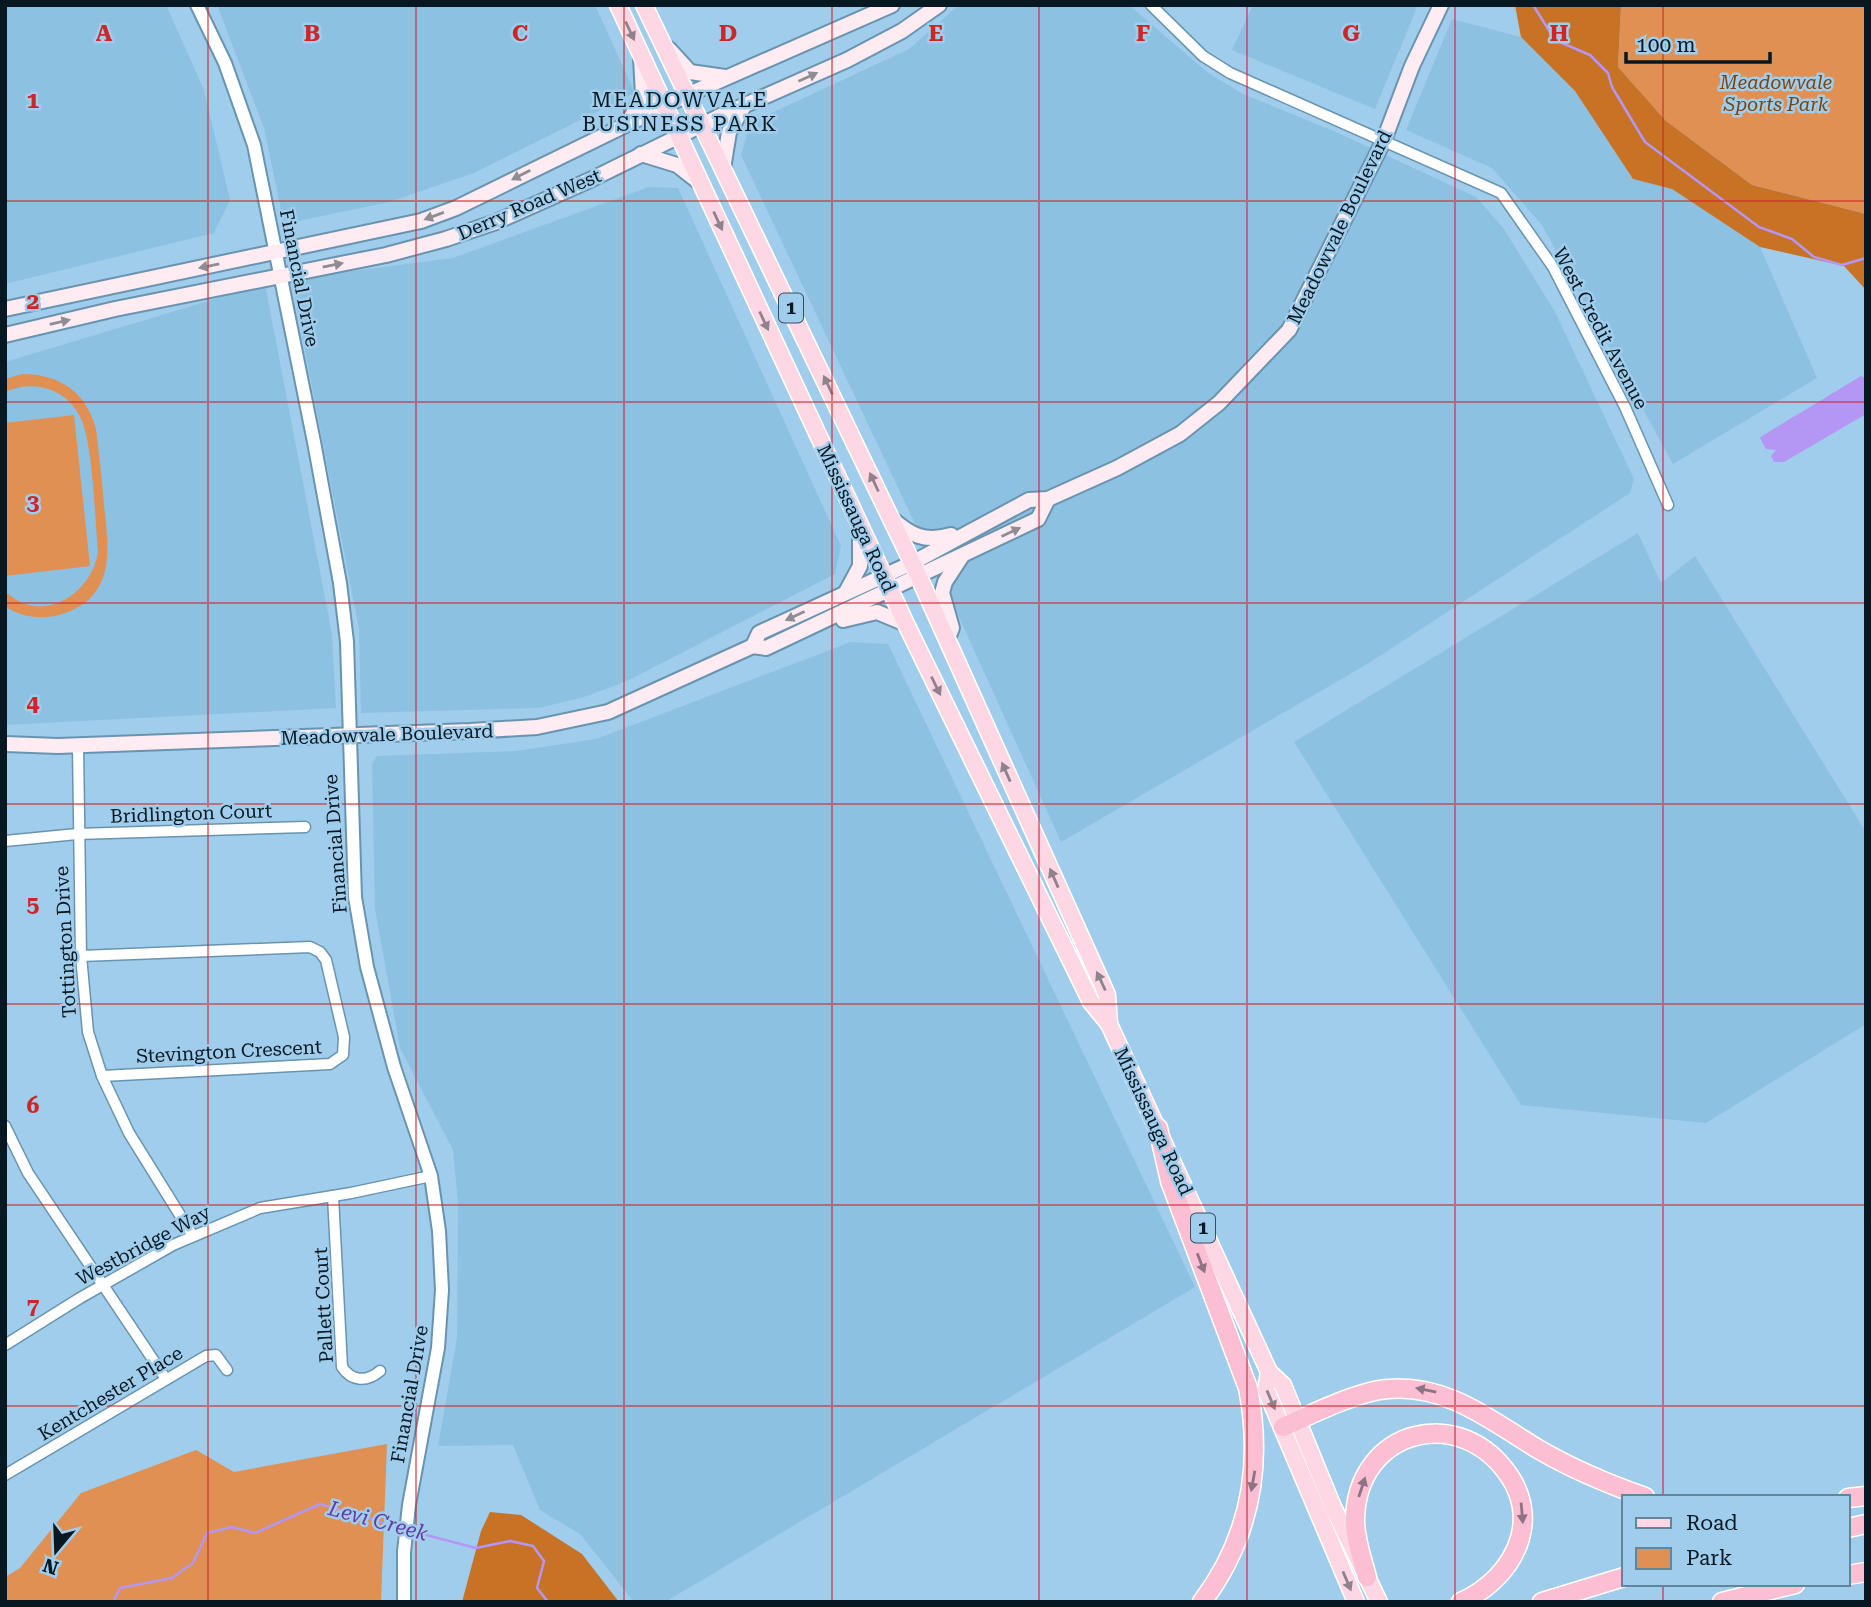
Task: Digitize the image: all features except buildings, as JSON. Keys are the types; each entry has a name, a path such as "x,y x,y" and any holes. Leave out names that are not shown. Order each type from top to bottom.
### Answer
{"highway":[{"path":"1157,1128 1170,1181 1248,1388 1253,1416 1255,1469 1242,1531 1224,1570 1202,1602"},
{"path":"1291,1424 1385,1389 1434,1391 1489,1417 1540,1450 1602,1482 1639,1495"},
{"path":"1367,1577 1357,1541 1355,1519 1360,1488 1367,1472 1379,1456 1403,1440 1434,1433 1458,1436 1480,1443 1499,1460 1515,1484 1522,1504 1523,1527 1506,1569 1461,1602"},
{"path":"1542,1602 1622,1578"},
{"path":"1722,1602 1787,1586"}],"main road":[{"name":"Mississauga Road","path":"618,5 677,137 906,624 1091,1002 1109,1024 1269,1372 1283,1385 1291,1424 1356,1602"},
{"name":"Mississauga Road","path":"644,5 915,569 1107,995 1109,1024"},
{"name":"Derry Road West","path":"5,309 421,221 456,208 687,95 892,5"},
{"name":"Derry Road West","path":"5,335 386,255 458,235 590,180 702,124 847,60 902,31 939,5"},
{"name":"Meadowvale Boulevard","path":"915,569 966,534 1029,500 1048,499 1117,468 1180,434 1219,403 1257,367 1289,330 1384,139 1412,66 1441,5"},
{"path":"657,32 674,57 690,72 730,77"},
{"path":"628,123 643,95 641,56"},
{"path":"723,169 729,132 745,104"},
{"path":"640,154 677,165 700,184"},
{"name":"Meadowvale Boulevard","path":"753,646 759,633 845,593 962,555 1038,519 1048,499"},
{"path":"890,517 908,533 925,539 966,534"},
{"path":"845,593 860,566 860,526"},
{"path":"947,640 952,628 942,593 944,582 962,555"},
{"name":"Meadowvale Boulevard","path":"5,744 78,745 537,727 592,716 656,692 753,646 766,648 825,620 887,581"},
{"path":"825,620 837,622 860,614 877,612 906,624"},
{"name":"Mississauga Road","path":"1291,1424 1377,1598"}],"street":[{"name":"Financial Drive","path":"197,5 225,63 254,145 340,583 347,642 353,872 367,967 394,1067 431,1176 439,1231 441,1316 431,1394 409,1505 404,1552 404,1602"},
{"name":"West Credit Avenue","path":"1151,5 1212,62 1288,100 1384,139 1500,193 1553,267 1625,407 1668,505"},
{"name":"Tottington Drive","path":"78,745 77,834 81,956 87,1024 102,1076 129,1133 193,1236"},
{"name":"Bridlington Court","path":"5,841 77,834 305,827"},
{"name":"Stevington Crescent","path":"81,956 310,947 320,952 326,960 344,1037 343,1055 330,1064 102,1076"},
{"path":"5,1126 29,1173 166,1379"},
{"name":"Westbridge Way","path":"9,1343 104,1285 193,1236 260,1208 431,1176"},
{"name":"Pallett Court","path":"333,1196 342,1367 348,1375 360,1379 370,1379 380,1371"},
{"path":"5,1330 9,1343"},
{"name":"Kentchester Place","path":"5,1475 210,1354 219,1357 228,1370"}],"shaded area":[{"path":"5,5 166,5 204,90 230,200 214,233 5,284"},
{"path":"217,5 595,5 635,93 474,173 389,202 284,224 264,128"},
{"path":"959,5 1129,5 1207,72 1243,94 1336,132 1476,197 1504,229 1555,312 1634,479 1630,493 1369,663 1061,842 959,617 741,155 750,123 909,49"},
{"path":"1253,5 1418,5 1375,109 1232,50"},
{"path":"1515,5 1621,5 1618,67 1666,121 1752,185 1866,214 1866,290 1844,266 1760,247 1672,189 1633,179 1575,91 1521,37"},
{"path":"1452,19 1521,37 1575,91 1633,179 1672,189 1760,247 1817,378 1673,464 1542,225 1492,168 1406,130"},
{"path":"649,187 678,188 841,546 835,574 627,681 584,697 539,708 361,713 359,629 291,279 453,258"},
{"path":"265,284 332,634 336,708 5,725 5,362"},
{"path":"1861,376 1866,378 1866,414 1784,462 1774,462 1771,456 1776,450 1766,449 1760,438 1762,436"},
{"path":"1638,533 1661,583 1695,556 1866,832 1866,1024 1706,1123 1521,1105 1294,742"},
{"path":"851,642 888,644 1195,1287 665,1602 634,1602 580,1534 540,1510 513,1445 438,1446 457,1338 458,1203 453,1150 400,1048 375,909 372,764 377,756 516,751 596,739"},
{"path":"490,1512 521,1515 582,1554 619,1602 462,1602 481,1531"}],"green space":[{"name":"Meadowvale Sports Park","path":"1621,5 1866,5 1866,214 1752,185 1666,121 1618,67"},
{"path":"22,374 48,377 70,388 86,405 96,429 107,539 105,570 92,596 80,606 48,617 33,617 11,610 5,606 5,591 19,601 34,606 49,606 63,601 86,581 98,552 91,466 82,421 69,401 39,387 28,386 5,392 5,379"},
{"path":"74,415 90,566 5,576 5,423"},
{"path":"387,1444 381,1602 5,1602 5,1577 20,1568 81,1493 196,1450 234,1472"}],"waterway":[{"path":"1533,5 1555,40 1590,55 1608,73 1612,87 1645,142 1759,227 1792,239 1814,257 1842,265 1866,258"},
{"name":"Levi Creek","path":"113,1602 120,1588 172,1578 193,1563 207,1533 232,1527 255,1533 320,1504 401,1528"},
{"name":"Levi Creek","path":"411,1531 476,1548 510,1541 533,1546 544,1561 537,1588 548,1602"}],"district":[{"name":"MEADOWVALE BUSINESS PARK","path":"680,112"}]}
